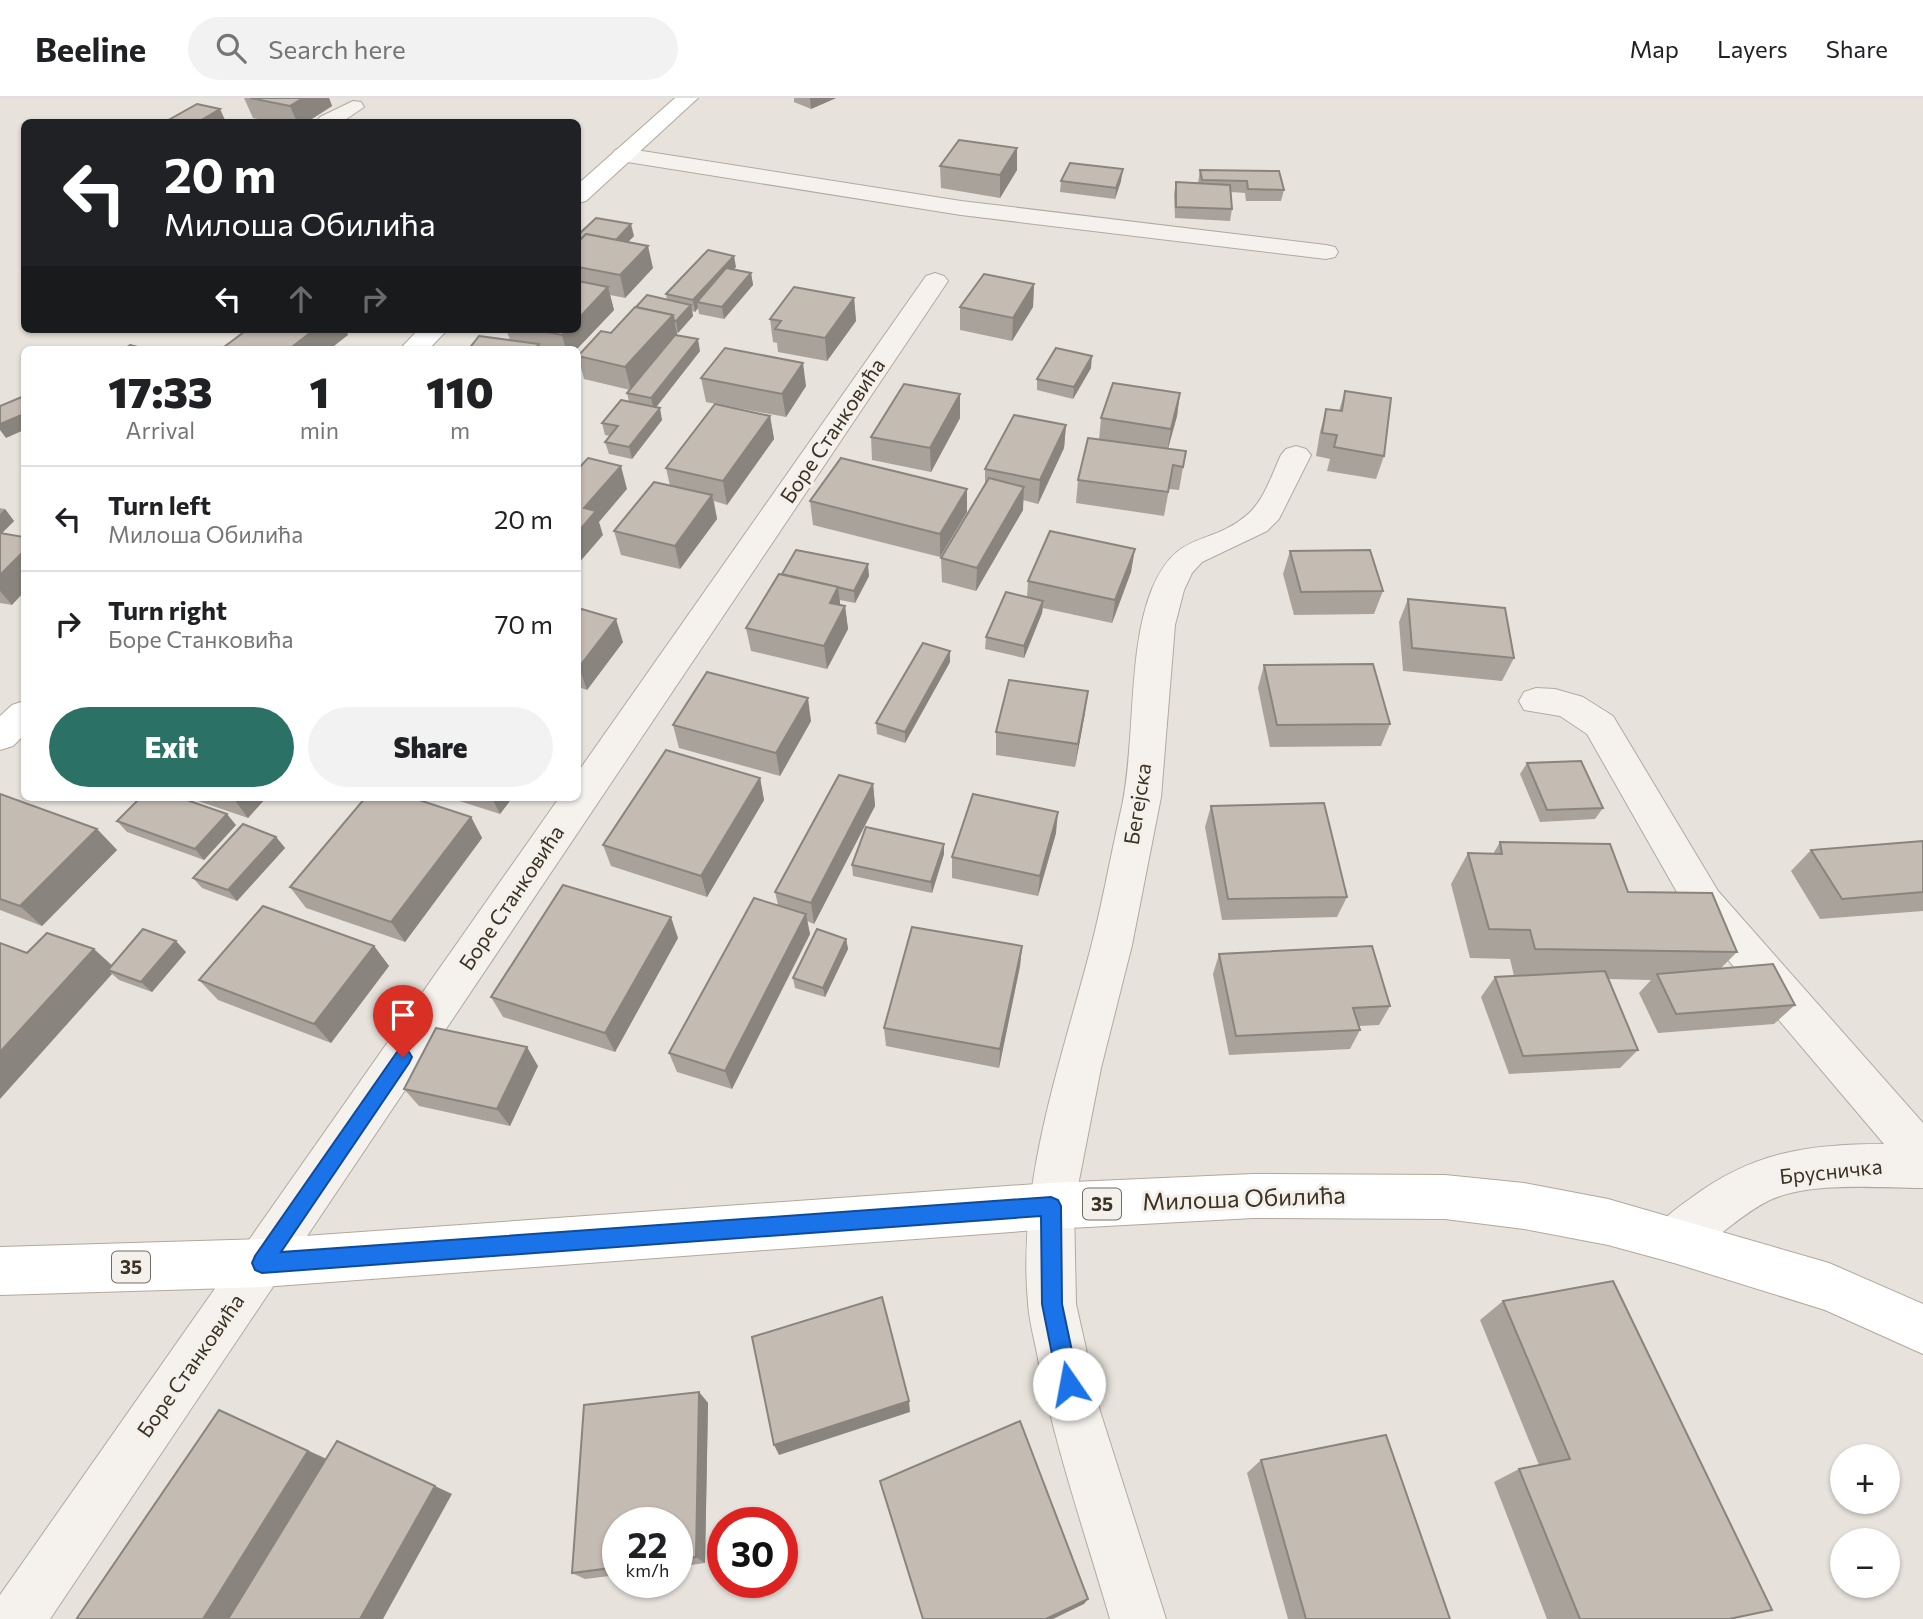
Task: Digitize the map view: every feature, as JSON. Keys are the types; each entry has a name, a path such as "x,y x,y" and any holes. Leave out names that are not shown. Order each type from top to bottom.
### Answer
{"main road":[{"path":"581,193 687,98"},
{"path":"416,346 431,333"},
{"path":"0,737 21,717"},
{"name":"Милоша Обилића","path":"0,1271 262,1263 1051,1206 1253,1196 1445,1197 1524,1206 1608,1222 1674,1240 1829,1287 1923,1329"}],"street":[{"path":"333,119 353,107"},
{"path":"623,155 961,208 1326,252"},
{"name":"Боре Станковића","path":"581,798 935,281"},
{"name":"Бегејска","path":"1138,1619 1071,1398 1052,1304 1051,1206 1079,1069 1112,945 1142,797 1158,625 1168,590 1179,568 1191,555 1246,530 1268,512 1296,455"},
{"path":"1536,701 1556,701 1582,709 1600,725 1704,903 1923,1156"},
{"name":"Боре Станковића","path":"17,1619 579,801"},
{"name":"Брусничка","path":"1674,1240 1726,1200 1777,1175 1833,1168 1923,1166"}],"building":[{"path":"250,98 303,98 290,106"},
{"path":"197,104 220,109 203,119 170,119"},
{"path":"959,140 1017,148 1000,175 940,166"},
{"path":"1070,163 1123,169 1116,188 1061,181"},
{"path":"1200,170 1279,171 1284,190 1248,189 1247,181 1202,180"},
{"path":"1176,182 1230,185 1232,209 1176,207"},
{"path":"596,218 631,224 616,240 586,234 581,239 581,232"},
{"path":"586,234 648,246 620,275 581,268 581,239"},
{"path":"708,250 734,256 693,300 666,294"},
{"path":"726,268 751,273 722,307 697,302"},
{"path":"984,274 1034,284 1013,318 960,307"},
{"path":"581,282 608,287 581,316"},
{"path":"794,287 854,298 825,338 775,329 781,321 770,319"},
{"path":"647,295 691,305 674,321 673,315 636,307"},
{"path":"635,307 673,315 625,367 581,357 581,353 601,331 611,333"},
{"path":"243,333 310,333 293,346 225,346"},
{"path":"675,335 698,339 651,398 627,393"},
{"path":"479,336 539,344 537,346 471,346"},
{"path":"725,348 803,363 782,394 701,378"},
{"path":"1056,348 1092,356 1074,387 1037,379"},
{"path":"1113,383 1180,393 1171,429 1101,418"},
{"path":"904,384 960,394 930,448 871,437"},
{"path":"1345,391 1391,398 1384,456 1334,447 1337,435 1322,433 1326,409 1342,411"},
{"path":"21,397 21,415 0,424 0,406"},
{"path":"621,400 660,408 629,447 605,442 618,426 602,423"},
{"path":"715,404 770,416 723,481 666,468"},
{"path":"1014,415 1066,425 1040,480 985,469"},
{"path":"1088,438 1186,451 1183,467 1173,465 1168,492 1078,480"},
{"path":"588,458 621,466 584,508 596,511 581,528 581,466"},
{"path":"841,458 967,489 940,534 810,501"},
{"path":"989,478 1024,487 977,568 941,558"},
{"path":"654,482 712,495 675,546 614,531"},
{"path":"1050,531 1135,549 1115,600 1028,581"},
{"path":"0,533 21,536 21,554 0,575"},
{"path":"796,550 868,564 854,591 782,574"},
{"path":"1370,550 1383,591 1301,592 1290,551"},
{"path":"779,574 838,587 830,603 845,606 824,646 746,628"},
{"path":"1006,592 1043,601 1024,646 986,637"},
{"path":"1408,599 1505,608 1514,658 1412,648"},
{"path":"581,609 616,619 581,664"},
{"path":"923,643 950,651 905,732 876,723"},
{"path":"1373,664 1390,724 1277,725 1264,665"},
{"path":"707,672 808,698 776,753 673,725"},
{"path":"1009,680 1088,691 1078,744 996,732"},
{"path":"666,750 760,778 701,876 603,845"},
{"path":"1581,761 1603,808 1547,810 1527,763"},
{"path":"839,775 873,784 811,903 775,892"},
{"path":"0,794 97,829 20,906 0,899"},
{"path":"973,794 1058,812 1040,876 952,857"},
{"path":"137,801 190,801 227,814 195,849 117,821"},
{"path":"362,801 422,801 471,817 391,922 290,887"},
{"path":"1324,803 1347,897 1228,899 1211,806"},
{"path":"243,824 276,837 228,890 193,878"},
{"path":"866,827 944,844 931,882 852,865"},
{"path":"1923,841 1923,892 1842,899 1811,850"},
{"path":"1500,842 1610,844 1628,892 1712,893 1737,952 1535,949 1530,930 1489,929 1468,853 1502,854"},
{"path":"563,885 671,917 605,1033 491,997"},
{"path":"754,898 806,914 725,1071 669,1053"},
{"path":"263,906 374,946 314,1024 199,980"},
{"path":"912,927 1022,946 1000,1049 884,1028"},
{"path":"143,929 176,941 141,982 108,970"},
{"path":"817,929 846,939 823,988 793,978"},
{"path":"47,933 94,949 0,1052 0,943 27,953"},
{"path":"1372,946 1390,1006 1353,1008 1360,1030 1236,1036 1219,954"},
{"path":"1773,964 1795,1005 1676,1014 1657,974"},
{"path":"1605,971 1638,1050 1523,1056 1495,977"},
{"path":"436,1028 527,1047 497,1109 404,1089"},
{"path":"1613,1281 1772,1610 1729,1619 1580,1619 1519,1469 1570,1459 1503,1301"},
{"path":"882,1297 909,1401 774,1445 752,1337"},
{"path":"699,1392 696,1557 693,1557 693,1507 602,1507 602,1569 572,1573 584,1405"},
{"path":"219,1410 308,1451 203,1619 77,1618"},
{"path":"1020,1421 1088,1599 1046,1619 923,1619 880,1481"},
{"path":"1386,1435 1450,1619 1306,1619 1261,1460"},
{"path":"337,1441 435,1486 360,1619 228,1619"}],"route":[{"path":"403,1057 262,1263 1051,1206 1052,1304 1069,1384"}]}
